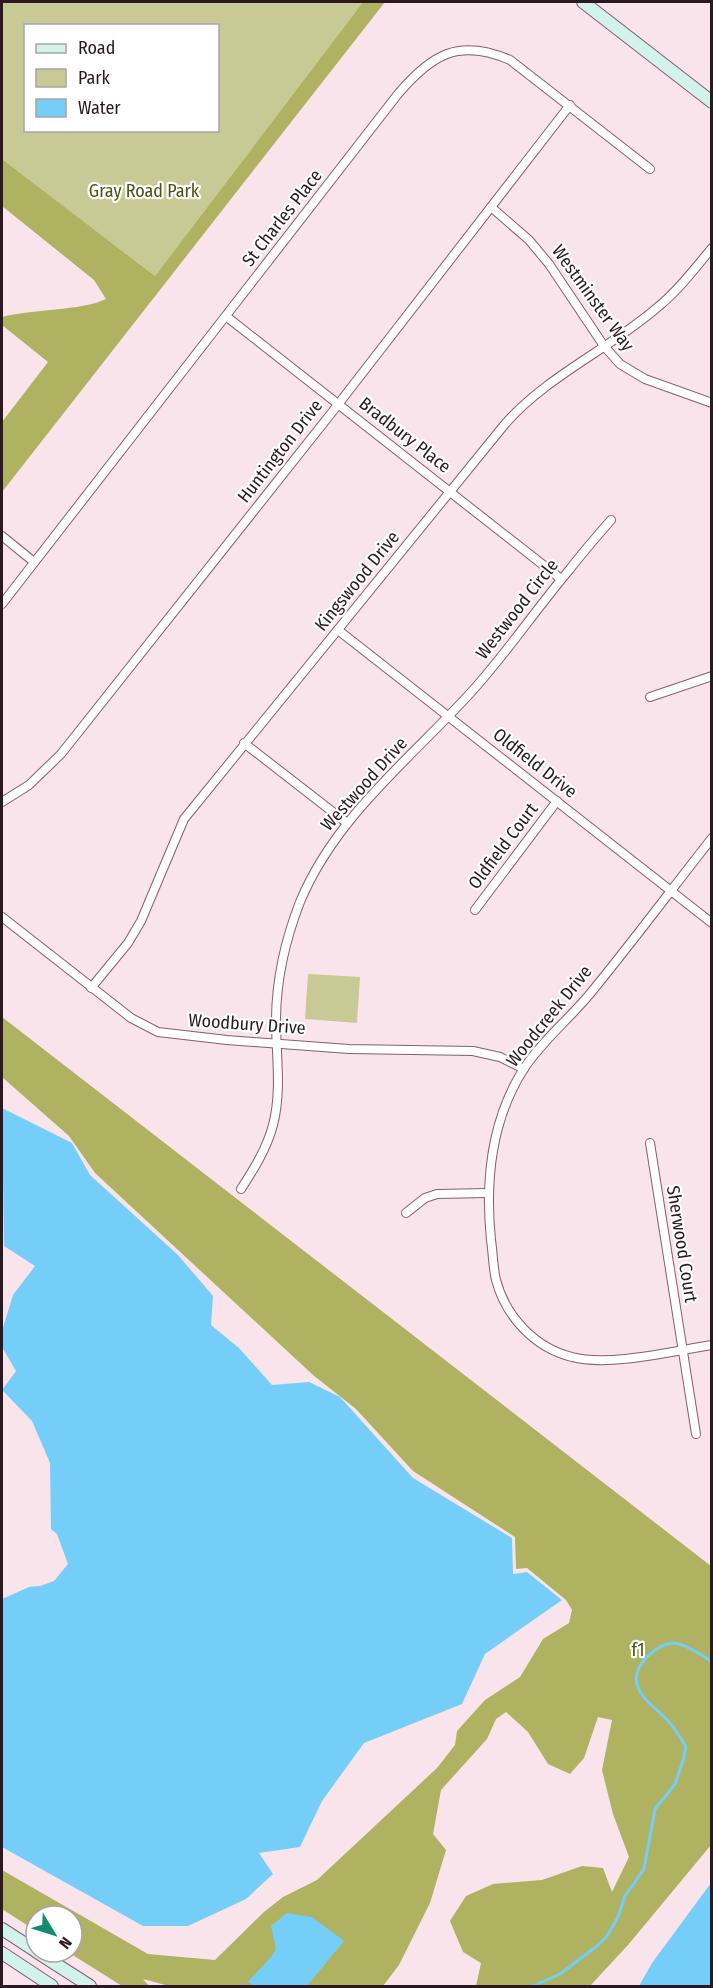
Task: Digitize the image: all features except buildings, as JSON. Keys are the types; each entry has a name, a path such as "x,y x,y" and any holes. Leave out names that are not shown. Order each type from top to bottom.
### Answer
{"main road":[{"path":"583,2 711,102"},
{"path":"2,1929 24,1943"},
{"path":"2,1953 52,1986"},
{"path":"56,1964 90,1986"}],"street":[{"name":"St Charles Place","path":"2,604 398,94 416,73 430,62 444,54 470,50 499,55 521,67 650,169"},
{"name":"Huntington Drive","path":"2,802 30,785 61,754 339,404 570,105"},
{"name":"Westminster Way","path":"491,207 529,240 549,264 604,346 620,364 636,375 711,403"},
{"name":"Kingswood Drive","path":"92,988 128,943 141,921 184,819 521,405 660,305 711,248"},
{"name":"Bradbury Place","path":"227,316 561,579"},
{"name":"Westwood Circle","path":"448,717 483,680 561,579 611,520"},
{"path":"2,536 34,562"},
{"name":"Oldfield Drive","path":"338,630 711,923"},
{"path":"650,697 711,676"},
{"name":"Westwood Drive","path":"241,1189 264,1151 273,1125 278,1091 278,995 282,964 301,901 315,872 347,823 448,717"},
{"path":"244,743 347,823"},
{"name":"Oldfield Court","path":"475,910 557,801"},
{"name":"Woodcreek Drive","path":"711,838 602,979 524,1069 502,1112 493,1147 488,1193 496,1279 509,1310 518,1324 550,1349 565,1355 609,1360 711,1345"},
{"name":"Woodbury Drive","path":"2,917 139,1024 158,1032 370,1050 473,1050 500,1057 524,1069"},
{"name":"Sherwood Court","path":"650,1143 696,1434"},
{"path":"406,1213 424,1198 437,1194 488,1193"}],"green space":[{"name":"Gray Road Park","path":"2,2 363,2 155,276 2,159"},
{"path":"363,2 385,2 2,492 2,422 48,362 2,325 2,317 83,306 106,299 94,280 2,206 2,159 155,276"},
{"path":"308,974 360,977 357,1023 305,1019"},
{"name":"f1","path":"2,1017 711,1566 711,1845 628,1945 590,1986 476,1986 481,1963 463,1952 450,1921 466,1896 493,1884 542,1880 582,1866 603,1868 612,1892 629,1857 613,1814 602,1770 612,1720 598,1717 584,1758 570,1774 548,1764 528,1732 506,1712 496,1719 487,1739 441,1790 433,1834 446,1850 430,1903 399,1965 383,1986 169,1986 143,1979 149,1986 122,1986 84,1962 84,1917 148,1954 215,1960 264,1912 283,1897 317,1880 437,1768 455,1745 457,1731 485,1700 520,1677 543,1639 569,1623 572,1610 566,1600 527,1568 516,1569 515,1537 413,1471 356,1409 313,1375 95,1173 69,1136 2,1077"},
{"name":"f1","path":"2,1870 61,1904 24,1904 24,1923 2,1909"}],"water":[{"path":"2,1108 72,1143 90,1175 178,1255 213,1296 211,1325 239,1348 272,1385 309,1382 340,1397 413,1478 512,1538 513,1574 527,1572 562,1600 485,1654 462,1704 364,1743 322,1801 300,1847 259,1853 273,1874 246,1899 188,1926 143,1926 2,1847 2,1599 29,1587 54,1581 68,1564 57,1534 51,1529 50,1463 32,1421 2,1390 16,1371 2,1347 2,1331 13,1295 35,1266 4,1246"},
{"path":"711,1883 711,1986 639,1986 652,1963"},
{"path":"287,1913 312,1917 344,1941 307,1986 254,1986 248,1982 276,1949 271,1926"}],"waterway":[{"path":"533,1986 560,1974 607,1936 618,1917 625,1896 644,1869 655,1809 675,1784 683,1761 686,1747 670,1723 639,1690 636,1677 638,1670 654,1651 674,1643 689,1648 712,1662"}]}
